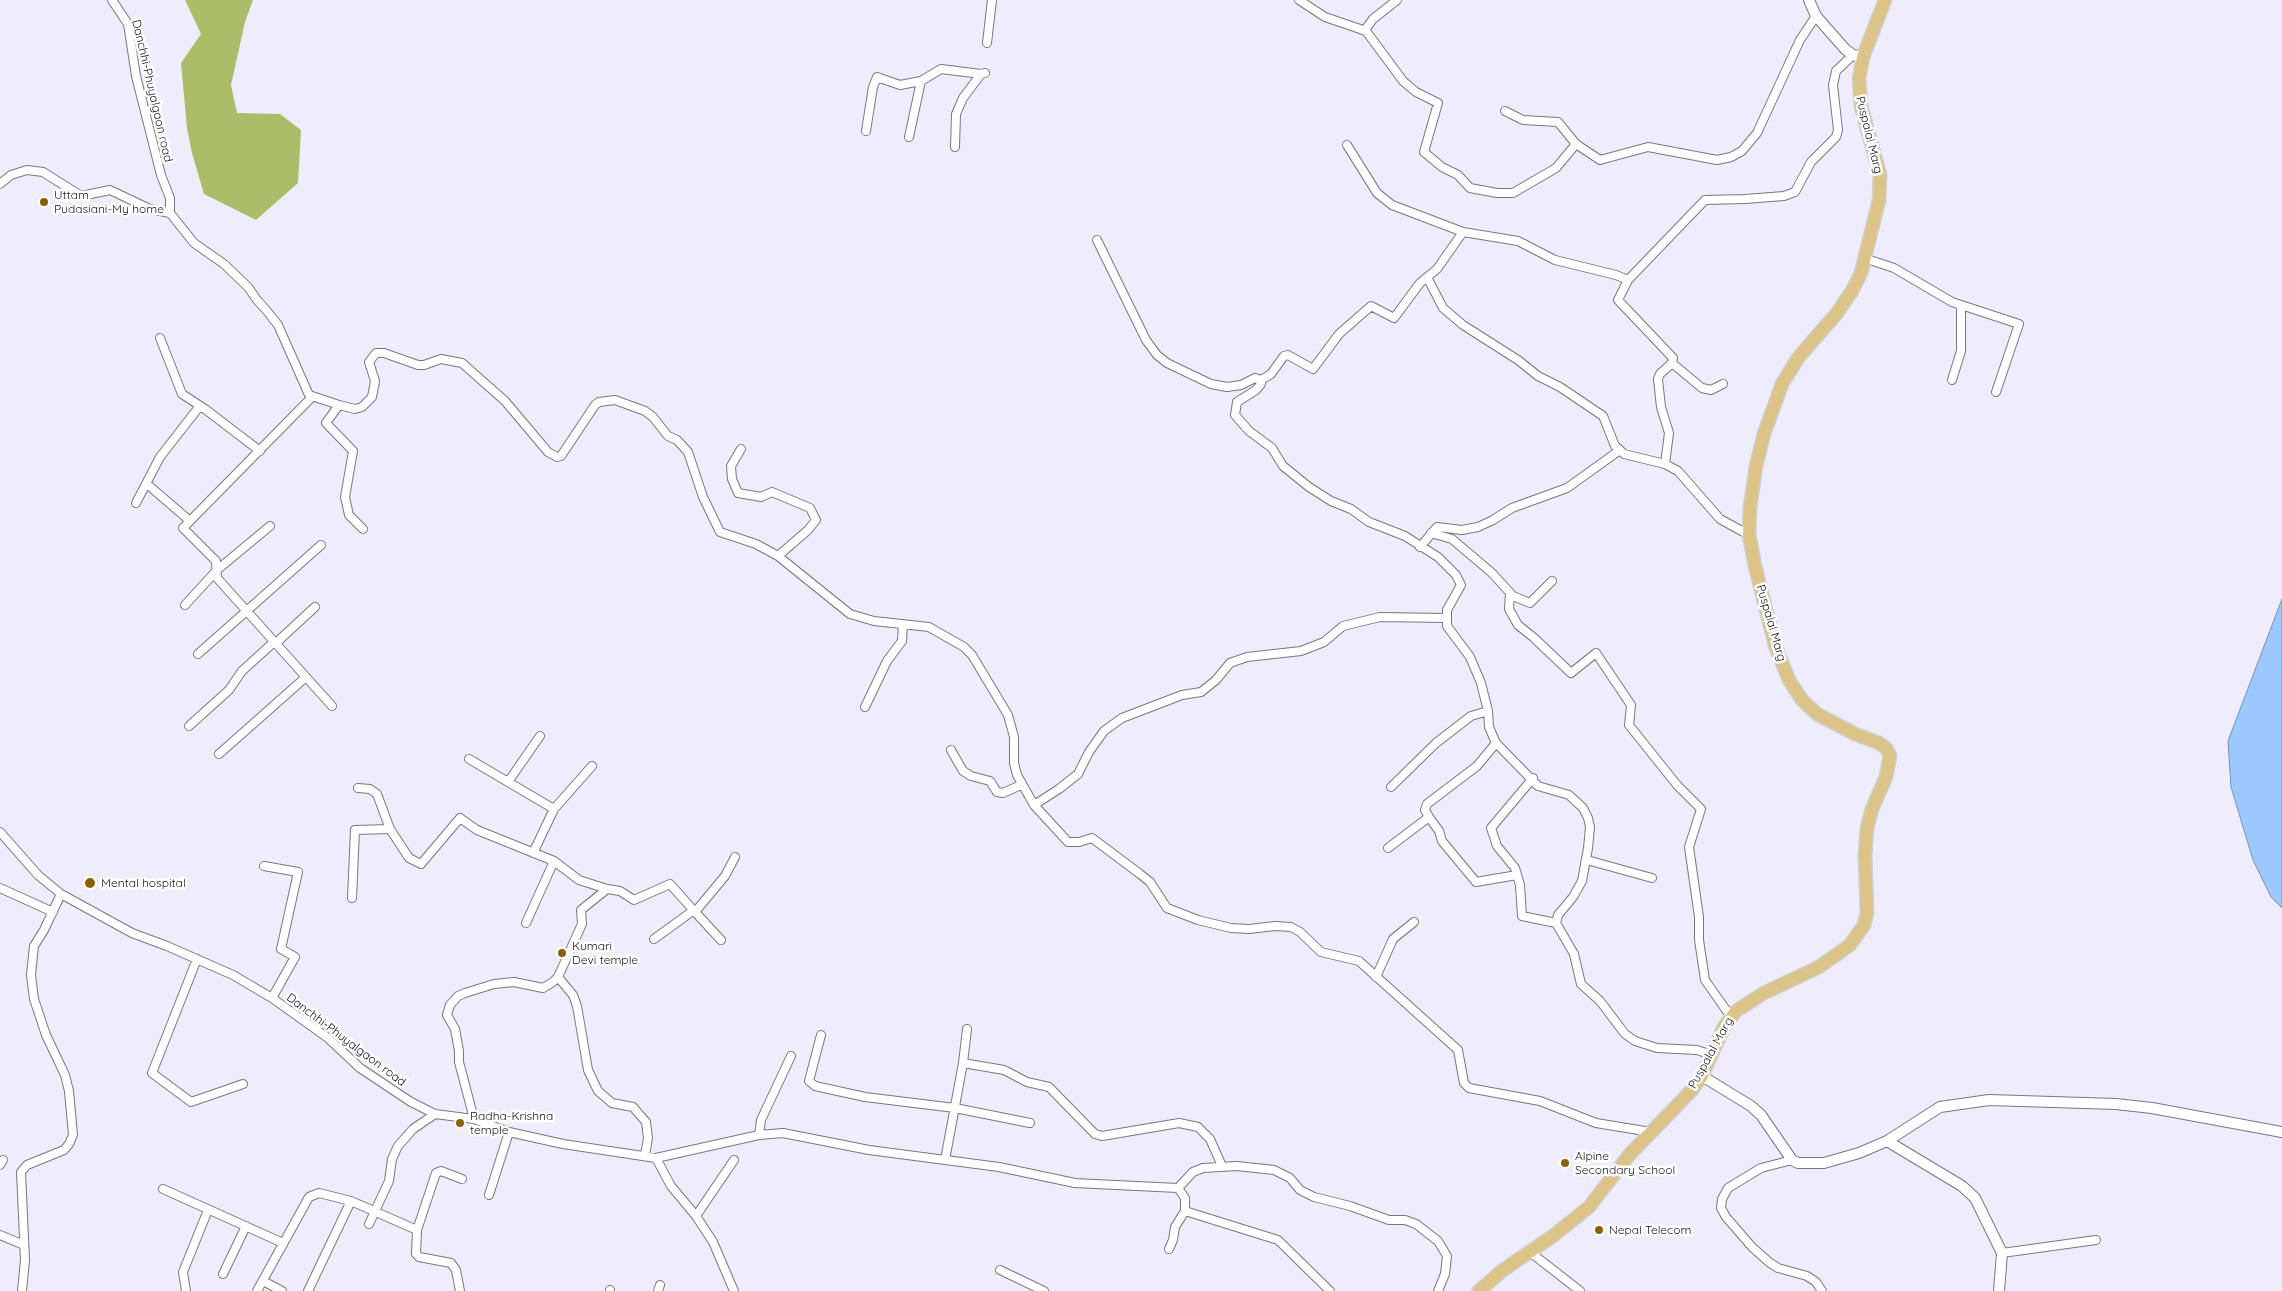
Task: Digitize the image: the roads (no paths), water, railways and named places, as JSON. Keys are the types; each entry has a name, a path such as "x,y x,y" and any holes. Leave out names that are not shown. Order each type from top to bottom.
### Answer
{"main road":[{"name":"Puspalal Marg","path":"1479,1291 1503,1270 1530,1252 1589,1206 1651,1132 1685,1097 1702,1076 1731,1017 1749,1001 1819,967 1850,944 1858,935 1867,913 1864,856 1867,828 1890,763 1890,756 1886,748 1817,714 1802,700 1789,680 1775,645 1750,535 1751,496 1756,466 1776,399 1798,358 1852,291 1860,273 1879,200 1880,174 1861,106 1858,56 1886,0"}],"street":[{"name":"Danchhi-Phuyalgaon road","path":"112,0 128,24 136,76 161,176 170,198 170,212"},
{"path":"987,43 992,0"},
{"path":"1299,0 1325,17 1365,30 1403,81 1416,92 1438,103 1424,152 1442,167 1458,174 1470,188 1497,193 1513,193 1556,168 1576,144"},
{"path":"1365,30 1373,19 1397,0"},
{"path":"1665,464 1669,433 1663,415 1658,379 1672,363 1673,358 1618,300 1628,280 1705,200 1764,198 1784,196 1795,192 1812,162 1836,137 1838,130 1833,85 1836,71 1858,56 1816,16 1809,0"},
{"path":"1505,111 1523,120 1558,122 1576,144 1600,160 1648,147 1717,160 1731,157 1742,151 1758,133 1800,40 1816,16"},
{"path":"866,131 873,87 877,77 900,85 921,80 940,69 983,74 958,109 955,147"},
{"path":"909,137 921,80"},
{"path":"1347,145 1377,193 1392,205 1462,232 1518,241 1555,260 1616,275 1628,280"},
{"path":"0,184 11,174 27,170 43,172 81,196 110,190 150,209 170,212 194,243 224,264 248,287 278,325 305,390 311,398 355,409 362,407 372,397 375,390 375,381 369,362 376,353 384,353 418,365 424,365 441,358 462,363 505,401 548,452 557,457 561,456 595,405 599,402 615,400 639,408 653,417 668,436 677,440 688,452 703,497 720,532 756,544 778,556 850,614 874,621 929,627 941,632 964,647 972,655 994,690 1012,726 1014,763 1021,785 1034,805 1068,842 1079,842 1092,838 1150,882 1167,908 1198,920 1231,928 1291,927 1300,932 1321,952 1359,961 1458,1050 1464,1083 1470,1088 1540,1101 1596,1123 1651,1132"},
{"path":"1462,232 1437,269 1427,277 1394,318 1371,306 1342,331 1313,369 1288,355 1284,356 1271,374 1261,380 1261,384 1256,390 1238,402 1235,415 1239,422 1272,448 1283,466 1308,487 1369,522 1405,536 1438,557 1456,575 1461,585 1447,610 1447,626 1470,657 1488,711 1488,727 1496,743 1544,789 1569,795 1583,808 1590,827 1582,881 1573,897 1558,916 1556,923 1574,954 1581,984 1600,1001 1626,1034 1634,1041 1657,1048 1698,1050 1712,1055"},
{"path":"1097,240 1146,340 1157,355 1167,363 1211,384 1241,385 1255,378 1261,380"},
{"path":"1864,258 1894,268 1952,302 2019,324 1996,392"},
{"path":"1427,277 1443,308 1463,325 1518,360 1538,376 1560,387 1603,416 1615,446 1624,454 1665,464 1678,471 1720,519 1750,535"},
{"path":"1952,380 1961,351 1961,305"},
{"path":"160,338 182,394 260,451"},
{"path":"1672,363 1702,388 1711,390 1723,384"},
{"path":"311,398 183,528 216,561 217,578 332,706"},
{"path":"339,405 326,423 353,451 345,497 349,515 363,529"},
{"path":"136,503 160,457 199,408"},
{"path":"741,449 731,466 732,479 738,493 760,497 772,492 810,508 816,520 808,530 778,556"},
{"path":"1420,547 1437,527 1462,530 1478,527 1512,508 1567,488 1620,450"},
{"path":"147,484 190,520"},
{"path":"185,605 217,570 270,526"},
{"path":"1431,533 1452,539 1492,573 1510,593 1530,603 1552,581"},
{"path":"198,654 321,545"},
{"path":"1510,593 1509,609 1518,625 1571,673 1596,653 1631,704 1629,724 1672,780 1702,809 1689,847 1699,917 1699,940 1705,980 1731,1017"},
{"path":"188,726 229,690 242,671 315,607"},
{"path":"1034,805 1078,774 1089,752 1104,731 1122,718 1182,695 1201,692 1216,680 1230,663 1247,657 1301,650 1324,642 1343,626 1380,617 1446,618"},
{"path":"865,707 887,662 902,641 903,624"},
{"path":"219,754 306,677"},
{"path":"1391,787 1436,744 1471,716 1488,711"},
{"path":"508,782 540,736"},
{"path":"1496,743 1477,766 1427,804 1425,810 1439,831 1442,841 1476,882 1517,876"},
{"path":"951,750 963,771 971,776 990,781 997,792 1003,793 1021,785"},
{"path":"469,759 554,808"},
{"path":"533,853 554,808 592,766"},
{"path":"1533,778 1491,828 1497,846 1515,868 1520,886 1522,916 1556,923"},
{"path":"358,788 370,789 377,794 390,829 409,858 421,864 460,818 477,830 554,861 579,880 620,891 634,900 670,884 721,940"},
{"path":"1388,848 1429,817"},
{"path":"352,898 355,830 390,829"},
{"name":"Danchhi-Phuyalgaon road","path":"0,832 38,875 61,894 132,933 233,975 272,998 328,1038 360,1068 392,1091 435,1114 474,1119 509,1132 563,1144 656,1158"},
{"path":"654,939 694,911 725,876 736,857"},
{"path":"1586,860 1652,878"},
{"path":"526,923 554,861"},
{"path":"264,866 298,872 280,949 295,957 272,998"},
{"path":"0,888 53,912"},
{"path":"474,1119 459,1062 460,1051 454,1029 447,1015 450,1005 458,996 494,984 514,982 543,988 558,978 582,924 581,910 607,889"},
{"path":"22,1291 25,1270 21,1172 27,1166 64,1150 73,1135 65,1075 46,1035 34,999 31,975 34,946 61,894"},
{"path":"1376,977 1393,939 1414,922"},
{"path":"197,959 152,1073 191,1102 242,1084"},
{"path":"558,978 573,995 577,1006 588,1070 598,1091 612,1103 634,1107 646,1122 648,1138 645,1155"},
{"path":"945,1160 963,1063 967,1029"},
{"path":"821,1036 809,1081 815,1086 865,1097 955,1108 1030,1123"},
{"path":"759,1135 761,1120 791,1056"},
{"path":"963,1063 1004,1070 1026,1082 1049,1087 1095,1134 1102,1136 1179,1124 1198,1127 1210,1138 1222,1166"},
{"path":"1702,1076 1751,1106 1761,1115 1792,1160 1798,1163 1824,1163 1858,1153 1887,1141 1940,1108 1989,1100 2125,1105 2282,1132"},
{"path":"369,1224 389,1181 392,1159 398,1146 413,1129 435,1114"},
{"path":"489,1195 509,1132"},
{"path":"734,1291 713,1242 696,1216 671,1186 656,1158 759,1135 783,1132 869,1150 999,1167 1075,1183 1178,1188 1194,1172 1203,1168 1222,1166 1274,1170 1290,1178 1300,1190 1314,1198 1350,1206 1389,1220 1405,1220 1416,1224 1438,1241 1446,1256 1445,1274 1438,1291"},
{"path":"1887,1141 1969,1191 1980,1207 2002,1253 1999,1291"},
{"path":"696,1216 734,1160"},
{"path":"1792,1160 1761,1168 1728,1188 1722,1199 1721,1208 1726,1217 1752,1247 1770,1263 1778,1268 1806,1276 1816,1282 1822,1291"},
{"path":"460,1291 456,1270 451,1263 419,1257 416,1254 417,1230 436,1173 441,1171 462,1178"},
{"path":"1169,1249 1175,1227 1185,1211 1185,1198 1178,1188"},
{"path":"163,1189 284,1243"},
{"path":"258,1291 309,1197 314,1194 329,1194 417,1230"},
{"path":"308,1291 351,1202"},
{"path":"186,1291 183,1272 208,1210"},
{"path":"1185,1211 1278,1240 1330,1291"},
{"path":"223,1274 246,1226"},
{"path":"0,1235 24,1245"},
{"path":"2002,1253 2096,1240"},
{"path":"1530,1252 1580,1291"},
{"path":"1000,1270 1044,1291"},
{"path":"263,1281 282,1291"}],"water":[{"path":"2282,599 2282,908 2271,897 2253,860 2231,787 2228,741"}],"place":[{"name":"Uttam Pudasiani-My home","path":"44,202"},
{"name":"Mental hospital","path":"90,883"},
{"name":"Kumari Devi temple","path":"562,953"},
{"name":"Radha-Krishna temple","path":"460,1123"},
{"name":"Alpine Secondary School","path":"1565,1163"},
{"name":"Nepal Telecom","path":"1599,1230"}]}
